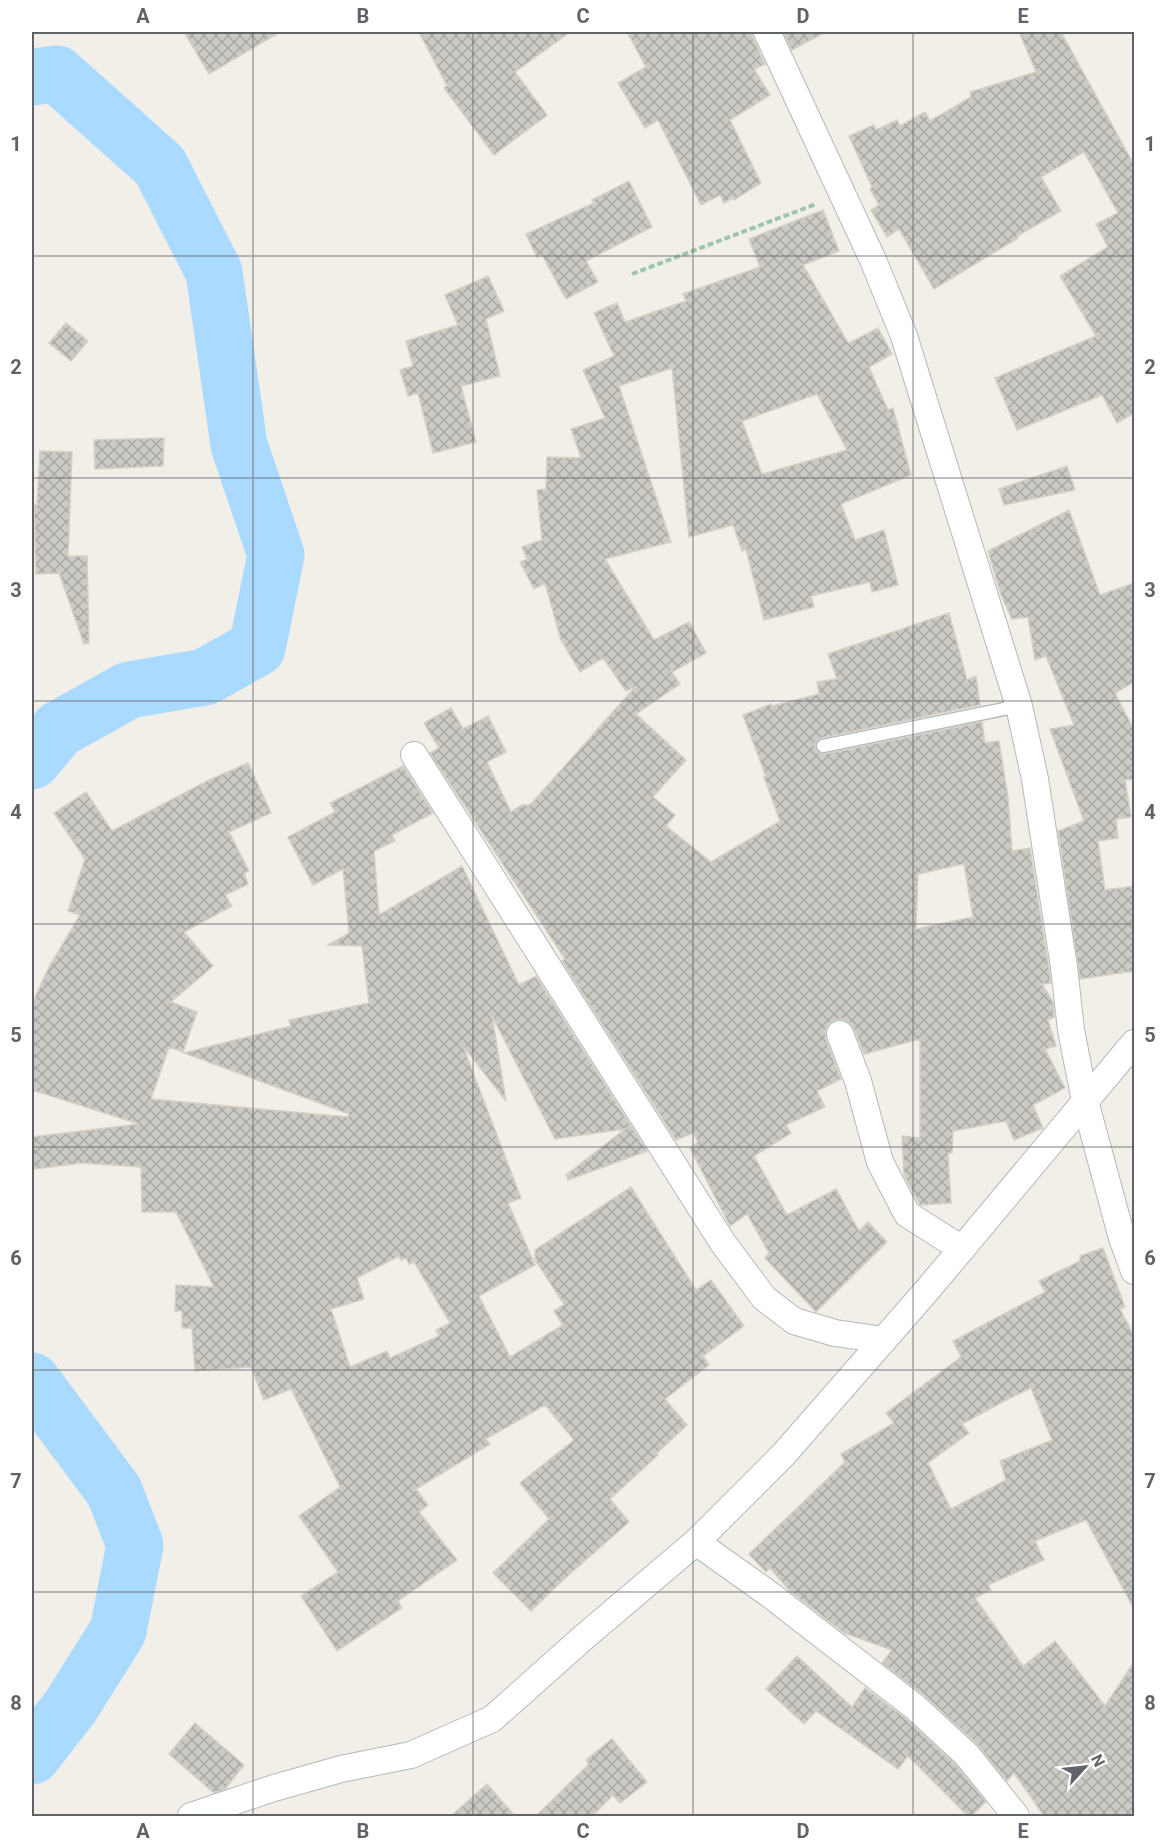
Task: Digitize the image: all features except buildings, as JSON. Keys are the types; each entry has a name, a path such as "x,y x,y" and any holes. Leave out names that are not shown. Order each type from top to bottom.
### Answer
{"street":[{"path":"767,32 873,260 904,336 1019,706 1035,779 1064,967 1071,1030 1085,1101 1122,1238 1134,1271"},
{"path":"414,755 723,1243 764,1298 794,1321 835,1333 884,1340"},
{"path":"840,1034 858,1081 880,1162 907,1214 962,1249"},
{"path":"191,1816 330,1772 411,1755 492,1719 584,1636 696,1542 784,1455 962,1249 1134,1043"},
{"path":"696,1542 769,1594 915,1707 967,1755 1016,1816"}],"lane":[{"path":"823,746 1019,706"}],"path":[{"path":"632,274 842,195"}],"waterway":[{"path":"32,77 57,74 160,166 214,272 239,445 276,555 257,648 205,677 129,690 59,729 32,761"},
{"path":"32,1381 114,1491 135,1545 118,1631 71,1706 32,1756"}]}
